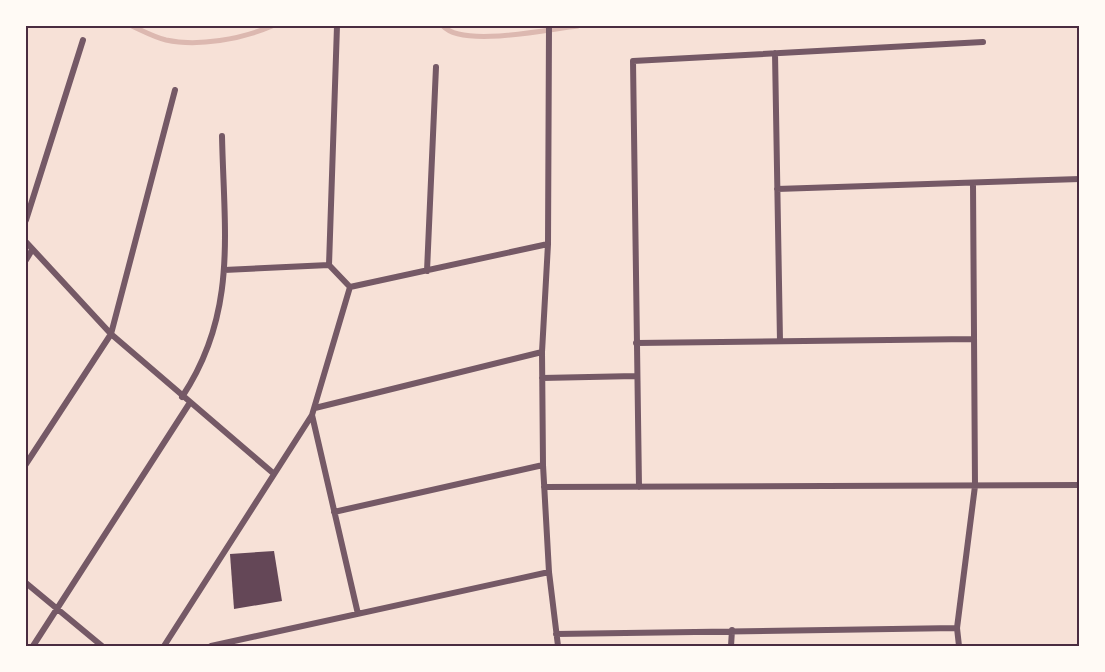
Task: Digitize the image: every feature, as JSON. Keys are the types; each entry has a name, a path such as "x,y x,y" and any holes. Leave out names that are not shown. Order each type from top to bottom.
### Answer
{"street":[{"path":"336,26 329,265 350,287"},
{"path":"549,26 549,244 542,352 543,465 549,572 558,646"},
{"path":"26,220 83,40"},
{"path":"639,487 633,61 983,42"},
{"path":"775,53 780,341"},
{"path":"427,271 436,68"},
{"path":"26,464 111,334 175,90"},
{"path":"182,397 199,370 213,335 222,302 224,270 222,136"},
{"path":"777,189 1080,179"},
{"path":"959,646 957,628 975,486 973,183"},
{"path":"26,242 111,334 189,404 273,473"},
{"path":"350,287 549,244"},
{"path":"26,260 32,250"},
{"path":"224,270 329,265"},
{"path":"164,646 312,415 350,287"},
{"path":"636,343 973,339"},
{"path":"315,408 542,352"},
{"path":"542,378 636,376"},
{"path":"33,646 189,404"},
{"path":"312,415 358,614"},
{"path":"334,512 543,465"},
{"path":"544,487 1080,486"},
{"path":"211,646 549,572"},
{"path":"26,583 102,646"},
{"path":"556,634 957,628"},
{"path":"731,646 732,630"}],"building":[{"path":"274,551 282,601 234,609 230,554"}],"waterway":[{"path":"132,26 166,40 192,43 220,41 272,26"},
{"path":"443,26 453,32 468,36 507,35 578,26"}]}
